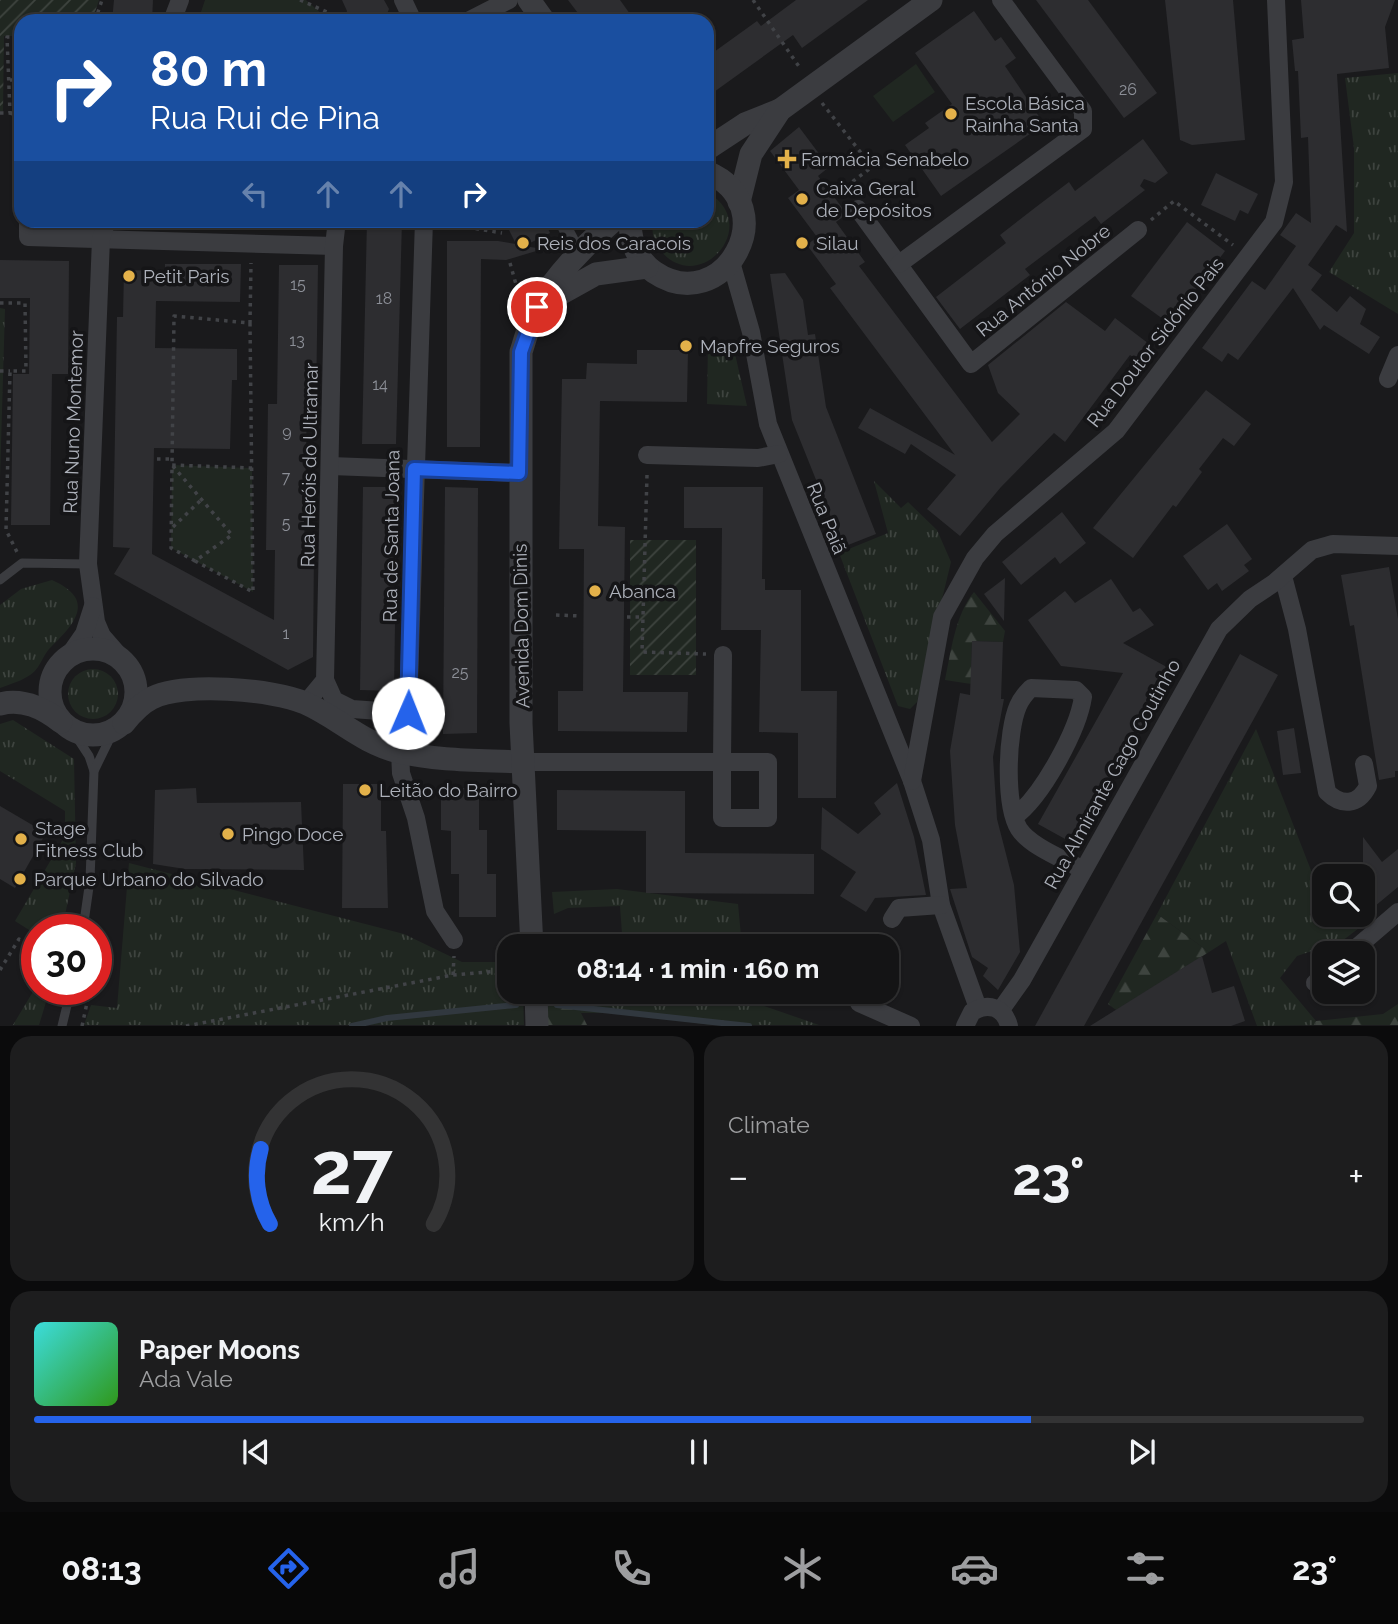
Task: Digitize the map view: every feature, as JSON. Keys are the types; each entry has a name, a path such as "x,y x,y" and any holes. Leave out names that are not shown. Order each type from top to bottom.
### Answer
{"street":[{"path":"482,14 509,0"},
{"path":"714,144 745,124 780,110 931,0"},
{"path":"899,264 1083,129 1083,111 1001,0"},
{"name":"Rua Doutor Sidónio Pais","path":"912,781 942,617 975,558 995,534 1116,431 1274,222 1284,182 1276,0"},
{"path":"630,228 631,238 647,267 663,278 681,283 699,282 717,275 731,262 744,233 740,202 751,154 780,110"},
{"path":"714,177 730,187 740,202"},
{"name":"Rua António Nobre","path":"859,209 971,364 1138,230"},
{"path":"28,228 27,237 334,246"},
{"name":"Rua Nuno Montemor","path":"104,228 100,239 89,564 93,606 102,636 126,664"},
{"name":"Rua Heróis do Ultramar","path":"326,680 336,228"},
{"name":"Rua de Santa Joana","path":"326,680 334,700 352,709 408,713 414,469 427,228"},
{"path":"565,228 572,241"},
{"name":"Avenida Dom Dinis","path":"531,934 522,762 519,473 521,352 529,304 605,228"},
{"name":"Rua Paiã","path":"731,262 751,332 768,424 912,781 931,841 941,905 978,1008"},
{"path":"529,304 596,274 647,267"},
{"path":"1388,379 1398,355"},
{"path":"647,455 758,458 779,454"},
{"path":"331,466 519,473"},
{"name":"Rua Almirante Gago Coutinho","path":"1005,1018 1021,980 1207,646 1234,612 1283,576 1301,558 1322,546 1348,544 1398,547"},
{"path":"1283,576 1297,629 1324,782 1335,800 1346,803 1364,794 1368,786 1364,764"},
{"name":"Rua Nuno Montemor","path":"64,661 85,634 93,606"},
{"path":"8,702 64,661 90,649 112,653 155,686 169,691 273,692 315,709 366,741 400,752 522,762 722,762 723,655"},
{"path":"64,661 54,674 50,695 52,706 68,727"},
{"path":"119,726 135,702 137,691 126,664"},
{"path":"315,709 326,680"},
{"path":"1014,817 1034,796 1070,734 1083,697 1076,690 1031,688 1017,706 1010,785 1014,817 1027,837 1083,870"},
{"path":"8,702 33,705 68,727 93,736 119,726 151,698 169,691"},
{"path":"400,752 401,773 416,818 435,911 454,940"},
{"path":"892,919 899,908 941,905"},
{"path":"1364,941 1398,912"},
{"path":"536,1004 537,1026"},
{"path":"861,1004 911,1026"},
{"path":"965,1026 972,1012 978,1008 989,1007 1005,1018"}],"lane":[{"path":"0,580 22,564 89,564"},
{"path":"94,771 119,726"},
{"path":"68,727 89,756 94,771 90,880 85,914"},
{"path":"62,1026 67,1005"}],"path":[{"path":"300,0 332,14"},
{"path":"752,0 800,68"},
{"path":"14,37 7,37 6,81 14,80"},
{"path":"9,113 10,80"},
{"path":"821,102 872,167 844,188 859,209"},
{"path":"0,113 14,115"},
{"path":"1138,230 1174,201 1249,257"},
{"path":"473,228 502,233"},
{"path":"250,323 174,316 172,548 253,592 251,243"},
{"path":"510,263 529,304"},
{"path":"0,303 25,303 26,371 0,371"},
{"path":"10,371 6,530 22,564"},
{"path":"647,455 642,652 723,655"},
{"path":"157,459 252,468"},
{"path":"173,462 232,535 195,561"},
{"path":"172,528 202,499"},
{"path":"556,615 580,615"},
{"path":"627,617 643,617"},
{"path":"0,970 19,939 21,940"},
{"path":"186,1026 453,975 497,972"},
{"path":"82,1026 87,1005"}],"green space":[{"path":"0,0 99,0 94,14 14,14 14,36 4,36 3,111 0,111"},
{"path":"205,0 306,0 322,14 200,14"},
{"path":"916,64 935,92 893,122 873,96"},
{"path":"1398,73 1398,314 1329,272 1354,233 1354,148 1345,78"},
{"path":"714,198 723,206 729,222 728,237 720,251 707,261 692,266 676,263 661,251 653,228 714,228"},
{"path":"0,308 5,309 0,479"},
{"path":"732,341 747,406 707,404 708,342"},
{"path":"172,465 252,468 253,592 171,548"},
{"path":"874,481 901,508 908,502 937,530 951,562 917,702 910,709 898,706 839,553 888,533"},
{"path":"630,540 696,540 696,675 630,675"},
{"path":"52,580 74,596 78,604 77,613 31,675 0,688 0,605 21,589"},
{"path":"974,592 1005,631 1003,642 972,641 971,669 994,670 991,687 945,680 958,623"},
{"path":"83,670 103,670 117,684 117,704 103,718 83,718 69,704 69,684"},
{"path":"13,720 74,759 76,863 65,914 21,914 21,925 15,921 65,836 65,811 0,771 0,724"},
{"path":"1256,729 1312,873 1312,927 1360,927 1342,941 1312,941 1312,951 1297,956 1280,978 1316,1021 1315,1025 1257,1026 1226,941 1209,952 1157,914"},
{"path":"129,863 404,934 462,962 497,962 497,1004 523,1004 524,1025 84,1025 91,1005 117,1008"},
{"path":"617,889 738,904 741,934 622,934 620,906 568,908 554,914 552,892"},
{"path":"1157,914 1209,952 1116,1010 1108,1004"},
{"path":"548,1004 576,1004 587,1025 548,1025"},
{"path":"576,1004 759,1004 819,1025 711,1025 624,1013 581,1013"},
{"path":"1398,1004 1398,1025 1315,1025 1316,1021 1383,1014"},
{"path":"25,1005 45,1005 39,1025 13,1025"}],"building":[{"path":"114,0 153,0 152,14 113,14"},
{"path":"342,0 384,0 389,9 387,14 346,14"},
{"path":"568,0 620,0 630,14 579,14"},
{"path":"796,0 868,0 802,48 793,35 714,92 714,52 757,21 761,26"},
{"path":"1036,0 1088,0 1157,93 1124,118"},
{"path":"1165,0 1233,0 1245,140 1192,145 1180,140"},
{"path":"1301,0 1395,0 1385,27 1389,68 1337,74 1347,232 1336,225 1308,265 1322,275 1311,290 1337,312 1350,296 1366,309 1360,324 1380,337 1369,354 1324,325 1320,330 1293,288 1238,360 1228,353 1222,362 1202,348 1252,281 1265,290 1296,246 1280,235 1296,213 1311,223 1308,137 1301,138 1298,71 1295,71 1292,40 1304,38"},
{"path":"974,11 995,41 1001,37 1016,58 1005,66 1044,124 941,196 905,145 929,128 925,123 952,104 915,53"},
{"path":"799,127 829,167 818,176 847,214 836,222 865,262 859,266 992,442 1020,414 998,393 988,365 1066,302 1105,331 1115,318 1153,347 1141,363 1130,355 1065,442 1054,433 1001,487 960,536 927,509 956,475 911,444 905,454 858,428 870,408 955,455 830,288 836,284 807,245 817,237 788,198 799,190 770,151"},
{"path":"1143,139 1168,173 1155,183 1144,179 1140,186 1145,190 1101,224 1095,216 1025,269 1030,275 960,329 936,297 1006,243 1000,235 1036,207 1069,182 1075,191"},
{"path":"1216,173 1258,194 1248,214 1240,210 1235,221 1201,205"},
{"path":"1187,222 1225,251 1170,324 1131,296"},
{"path":"367,228 402,228 396,444 362,444"},
{"path":"508,228 548,228 550,233 524,246 543,249 506,260 481,259 480,447 447,447 447,241 498,241 516,244"},
{"path":"0,260 69,261 68,374 52,374 50,525 11,525 13,374 29,374 30,298 0,298"},
{"path":"165,264 241,264 240,302 156,301 155,348 237,349 237,380 232,380 230,449 154,448 152,554 274,620 275,550 266,550 268,404 277,404 279,265 318,265 316,405 307,405 304,550 314,550 313,657 288,670 114,574 130,548 113,547 117,317 123,317 124,270 165,271"},
{"path":"785,273 803,300 808,335 815,334 826,407 876,534 843,547 792,420 770,274"},
{"path":"637,350 688,350 687,402 600,401 598,526 625,527 623,692 688,692 687,732 558,731 558,691 583,691 584,549 559,549 562,379 586,379 587,363 637,364"},
{"path":"1206,390 1251,424 1234,446 1223,438 1199,469 1202,472 1176,507 1173,505 1133,558 1093,528"},
{"path":"363,487 397,487 394,691 360,690"},
{"path":"445,487 478,488 477,733 443,734"},
{"path":"684,487 763,487 762,579 765,579 765,590 801,590 801,691 837,691 836,798 798,798 798,733 759,732 761,630 721,630 722,528 684,528"},
{"path":"1062,512 1086,543 1060,564 1055,557 1021,585 1002,562"},
{"path":"1227,524 1252,559 1244,565 1249,571 1222,591 1217,583 1208,590 1183,556"},
{"path":"1389,567 1398,619 1398,771 1395,771 1395,777 1379,780 1354,625 1350,626 1341,575"},
{"path":"1005,578 1004,621 984,594"},
{"path":"1111,579 1133,612 1140,608 1154,625 1123,643 1174,671 1076,845 1038,824 1123,673 1061,666 1028,620 1065,591 1075,603"},
{"path":"972,641 1003,642 1001,699 1004,699 993,757 997,819 1014,885 1020,952 998,990 983,976 988,968 972,957 950,889 967,888 955,825 950,751 960,693 970,695"},
{"path":"1240,654 1278,675 1084,1026 1035,1026"},
{"path":"1294,728 1301,773 1283,775 1277,731"},
{"path":"897,783 914,837 926,895 875,898 866,912 840,896 856,872 821,849 822,807 858,834 881,814 874,803"},
{"path":"343,784 381,784 381,831 386,831 388,908 342,908"},
{"name":"Pingo Doce","path":"196,788 197,803 301,802 304,870 185,869 153,864 155,790"},
{"path":"441,788 479,788 479,830 487,830 487,874 496,874 496,917 459,917 459,874 451,874 451,831 441,830"},
{"path":"557,790 685,791 685,853 814,854 814,894 646,893 646,831 557,830"},
{"name":"Stage Fitness Club","path":"0,806 46,833 15,888 0,879"},
{"path":"1363,837 1382,862 1398,849 1398,887 1375,906 1375,864 1363,864"},
{"path":"1202,956 1212,993 1234,986 1245,1021 1231,1026 1090,1026"}],"waterway":[{"path":"352,1026 387,1018 516,1005"},
{"path":"557,1005 749,1026"}],"place":[{"name":"Escola Básica Rainha Santa","path":"951,114"},
{"name":"Farmácia Senabelo","path":"787,159"},
{"name":"Caixa Geral de Depósitos","path":"802,199"},
{"name":"Reis dos Caracois","path":"523,243"},
{"name":"Silau","path":"802,243"},
{"name":"Petit Paris","path":"129,276"},
{"name":"Mapfre Seguros","path":"686,346"},
{"name":"Abanca","path":"595,591"},
{"name":"Leitão do Bairro","path":"365,790"},
{"name":"Pingo Doce","path":"228,834"},
{"name":"Stage Fitness Club","path":"21,839"},
{"name":"Parque Urbano do Silvado","path":"20,879"}],"route":[{"path":"408,713 414,469 519,473 521,352 537,307"}]}
